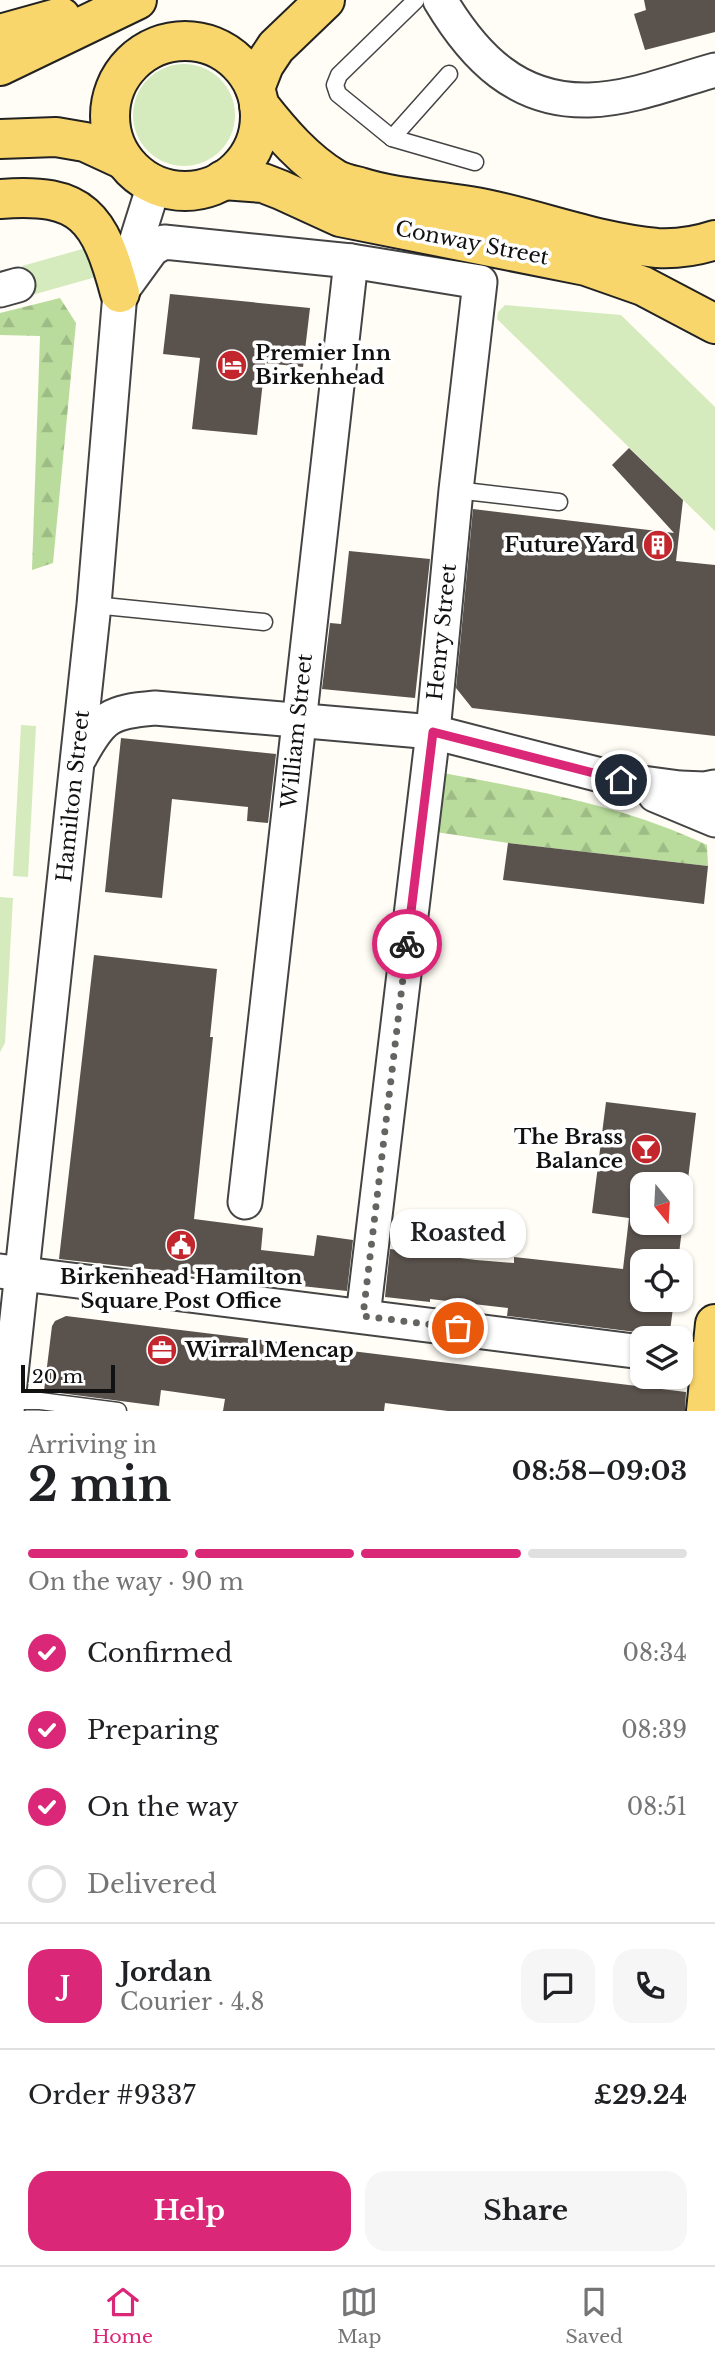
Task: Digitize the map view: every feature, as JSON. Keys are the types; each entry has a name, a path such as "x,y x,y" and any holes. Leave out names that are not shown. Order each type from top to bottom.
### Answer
{"main road":[{"path":"0,34 124,0"},
{"path":"0,66 137,0"},
{"path":"257,96 246,72 233,58 219,49 197,42 178,41 155,47 135,59 120,79 112,98 110,121 114,140 124,160 154,185 177,190 199,189 223,180 243,163 254,146 259,125 257,96 264,65 276,47 325,0"},
{"name":"Conway Street","path":"257,96 295,147 337,180 377,192 484,209 599,238 659,248 700,245 715,240"},
{"path":"1,138 56,137 85,142 124,160"},
{"name":"Conway Street","path":"223,180 263,183 340,217 586,266 643,286 715,324"},
{"path":"0,199 52,199 72,207 88,219 100,235 110,257 120,293"},
{"path":"706,1411 702,1360 715,1324"}],"street":[{"path":"440,0 456,27 484,61 514,82 550,96 589,100 627,94 715,70"},
{"name":"Hamilton Street","path":"8,1406 12,1273 94,605 120,293 154,185"},
{"name":"Conway Street","path":"120,293 152,249 164,242 351,261 480,282"},
{"name":"William Street","path":"245,1202 351,261"},
{"name":"Henry Street","path":"363,1316 433,732 456,490 480,282"},
{"path":"75,765 95,729 109,717 128,710 155,708 433,732 621,780 680,788 715,787"},
{"path":"621,780 715,820"},
{"path":"12,1273 630,1350"}],"lane":[{"path":"416,0 339,75 335,85 338,94 392,138 475,162"},
{"path":"392,138 449,74"},
{"path":"456,490 559,502"},
{"path":"94,605 264,622"},
{"path":"8,1406 40,1401 118,1411"}],"green space":[{"path":"184,64 203,68 220,79 231,96 235,115 231,134 220,151 203,162 184,166 165,162 148,151 137,134 133,115 137,96 148,79 165,68"},
{"path":"93,246 103,275 32,295 22,266"},
{"path":"60,298 76,323 53,563 32,570 40,336 0,335 0,313"},
{"path":"505,305 621,315 715,407 715,531 497,319 498,312"},
{"path":"21,725 36,726 28,877 13,876"},
{"path":"443,773 577,800 643,819 707,845 708,866 436,832"},
{"path":"0,897 13,898 5,1043 0,1052"}],"building":[{"path":"644,0 715,0 715,32 645,50 634,14 646,10"},
{"name":"Premier Inn Birkenhead","path":"170,294 310,308 303,367 265,363 257,435 192,429 200,358 163,354"},
{"path":"629,448 683,500 676,561 715,565 715,736 472,708 456,688 473,509 674,533 612,465"},
{"path":"349,551 430,559 415,698 322,689 330,623 341,624"},
{"path":"121,738 276,754 268,823 247,821 248,807 172,799 162,898 105,892"},
{"path":"508,843 708,866 704,904 503,880"},
{"path":"94,955 217,969 210,1037 213,1037 194,1219 263,1228 261,1250 314,1256 317,1235 353,1240 347,1291 59,1259"},
{"path":"606,1102 696,1113 689,1172 630,1172 630,1236 681,1236 680,1249 630,1249 630,1312 672,1312 671,1326 630,1326 630,1331 507,1316 508,1308 385,1297 390,1249 476,1260 514,1263 514,1257 623,1269 629,1218 592,1213"},
{"path":"66,1316 630,1385 630,1389 686,1392 685,1411 448,1411 385,1403 384,1411 223,1411 225,1399 161,1390 159,1406 44,1391 52,1326 55,1321"}],"way so far":[{"path":"407,944 363,1316 458,1328"}],"place":[{"name":"Premier Inn Birkenhead","path":"232,365"},
{"name":"Future Yard","path":"658,545"},
{"name":"The Brass Balance","path":"646,1149"},
{"name":"Birkenhead Hamilton Square Post Office","path":"181,1245"},
{"name":"Roasted","path":"458,1328"},
{"name":"Wirral Mencap","path":"162,1350"}],"route":[{"path":"407,944 433,732 621,780"}]}
